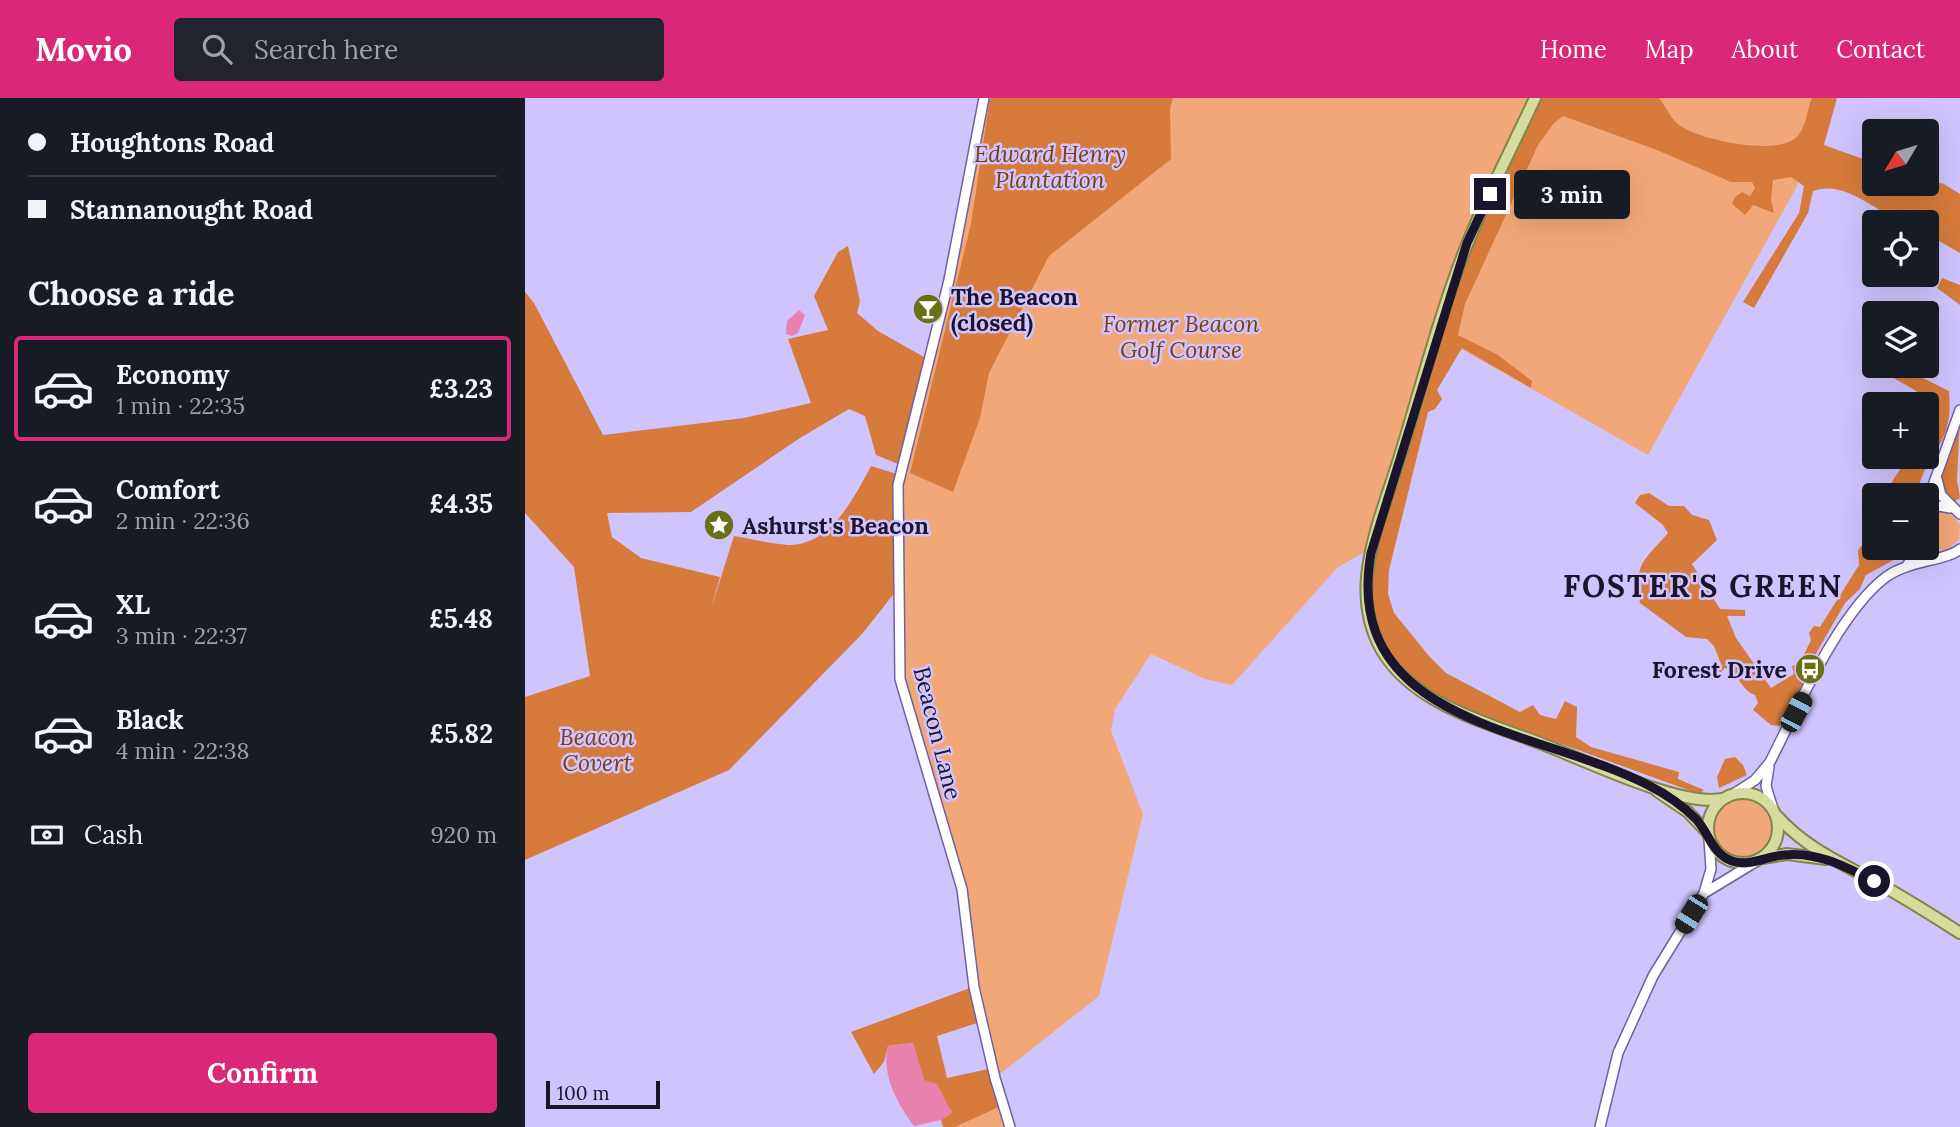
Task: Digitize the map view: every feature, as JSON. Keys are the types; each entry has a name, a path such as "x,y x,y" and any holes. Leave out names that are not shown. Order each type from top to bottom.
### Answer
{"main road":[{"path":"1535,98 1467,243 1371,553 1367,584 1369,613 1380,647 1389,662 1432,698 1498,727 1649,785 1704,801 1722,799 1735,793 1759,796 1797,837 1830,860 1885,888 1960,933"},
{"path":"1649,785 1688,812 1709,836 1720,855 1728,860 1738,863 1787,854 1830,860"},
{"path":"1709,836 1710,814 1722,799"},
{"path":"1760,859 1777,839 1775,813"}],"street":[{"name":"Beacon Lane","path":"984,98 952,269 898,485 901,679 962,889 974,986 995,1078 1010,1127"},
{"path":"1935,483 1960,410"},
{"path":"1937,477 1941,495 1958,512"},
{"path":"1939,506 1958,512"},
{"path":"1735,793 1755,780 1770,762 1859,603 1886,577 1907,565 1959,552"},
{"path":"1907,565 1911,560"},
{"path":"1770,762 1766,786 1775,813"},
{"path":"1600,1127 1618,1053 1644,996 1705,893 1711,869 1709,836"},
{"path":"1705,893 1760,859"}],"green space":[{"name":"Former Beacon Golf Course","path":"987,98 1823,98 1816,111 1796,188 1648,455 1463,350 1443,335 1428,347 1366,551 1337,568 1232,685 1205,679 1151,654 1115,709 1111,731 1143,814 1099,996 995,1078 974,987 962,889 900,679 898,485"},
{"name":"Edward Henry Plantation","path":"990,98 1173,98 1170,108 1171,159 1049,256 989,373 980,418 953,492 910,473 971,224"},
{"path":"1542,98 1659,98 1675,121 1692,132 1743,145 1761,146 1791,141 1800,133 1812,98 1837,98 1824,145 1862,159 1862,196 1939,196 1939,183 1960,194 1960,253 1939,241 1939,210 1880,210 1849,193 1825,189 1813,191 1808,213 1754,308 1743,302 1799,213 1804,186 1791,177 1773,180 1771,200 1774,213 1753,205 1745,215 1732,204 1735,197 1742,192 1750,196 1755,188 1752,182 1731,182 1657,150 1563,116 1554,123 1538,145 1465,304 1458,335 1498,355 1532,381 1531,388 1462,348 1437,390 1442,399 1435,409 1428,412 1389,570 1388,594 1394,613 1446,673 1520,712 1533,705 1540,715 1556,719 1565,701 1577,707 1576,737 1591,747 1679,772 1678,779 1704,790 1699,794 1449,703 1421,687 1388,654 1370,615 1371,568 1439,335 1469,248"},
{"name":"Beacon Covert","path":"848,246 860,301 857,313 878,331 924,357 903,466 876,455 865,416 849,409 800,438 691,512 607,513 612,537 641,558 720,577 710,612 734,536 788,545 816,538 839,518 871,466 897,474 900,586 862,634 729,770 525,860 525,697 590,676 574,567 525,513 525,292 534,303 603,435 744,418 811,403 788,339 828,330 814,296 838,252"},
{"path":"1942,278 1960,285 1960,305 1937,288"},
{"path":"1894,378 1923,378 1949,391 1949,416 1945,434 1939,445 1939,392 1918,392"},
{"path":"1960,418 1957,480 1960,498 1952,503 1945,494 1942,473"},
{"path":"1901,469 1926,469 1920,483 1892,483"},
{"path":"1649,493 1669,506 1684,506 1692,515 1709,520 1717,540 1692,564 1720,609 1745,610 1745,616 1727,616 1736,638 1771,688 1794,674 1792,666 1800,663 1811,640 1809,633 1814,626 1820,627 1859,565 1858,550 1862,545 1862,560 1894,560 1866,575 1860,589 1845,603 1814,657 1811,670 1780,726 1771,725 1753,710 1758,703 1755,695 1730,671 1725,668 1713,680 1705,672 1718,670 1721,664 1714,646 1707,639 1686,637 1640,603 1638,579 1642,564 1668,533 1663,525 1635,503 1640,495"},
{"path":"1939,510 1950,513 1960,525 1959,540 1945,551 1939,549"},
{"path":"1735,757 1743,765 1747,775 1719,788 1717,777 1725,759"},
{"path":"1737,797 1749,797 1765,806 1772,816 1772,840 1765,850 1749,859 1737,859 1726,854 1717,845 1712,834 1712,822 1717,811 1726,802"},
{"path":"970,988 977,1023 937,1036 947,1078 988,1069 1001,1106 955,1127 943,1127 941,1120 952,1112 924,1080 913,1043 888,1046 884,1062 874,1074 851,1032"},
{"path":"1001,1106 1006,1127 955,1127"}],"shaded area":[{"path":"799,310 805,315 798,333 792,336 786,334 787,321"},
{"path":"913,1043 924,1080 937,1084 952,1113 941,1120 914,1126 892,1088 886,1057 888,1046"}],"place":[{"name":"The Beacon (closed)","path":"928,309"},
{"name":"Ashurst's Beacon","path":"719,525"},
{"name":"Forest Drive","path":"1810,669"}],"district":[{"name":"FOSTER'S GREEN","path":"1703,586"}],"route":[{"path":"1490,194 1467,243 1371,553 1367,593 1373,631 1380,647 1400,674 1432,698 1498,727 1649,785 1695,818 1708,833 1714,848 1728,860 1747,863 1787,854 1814,857 1830,860 1874,881"}]}
